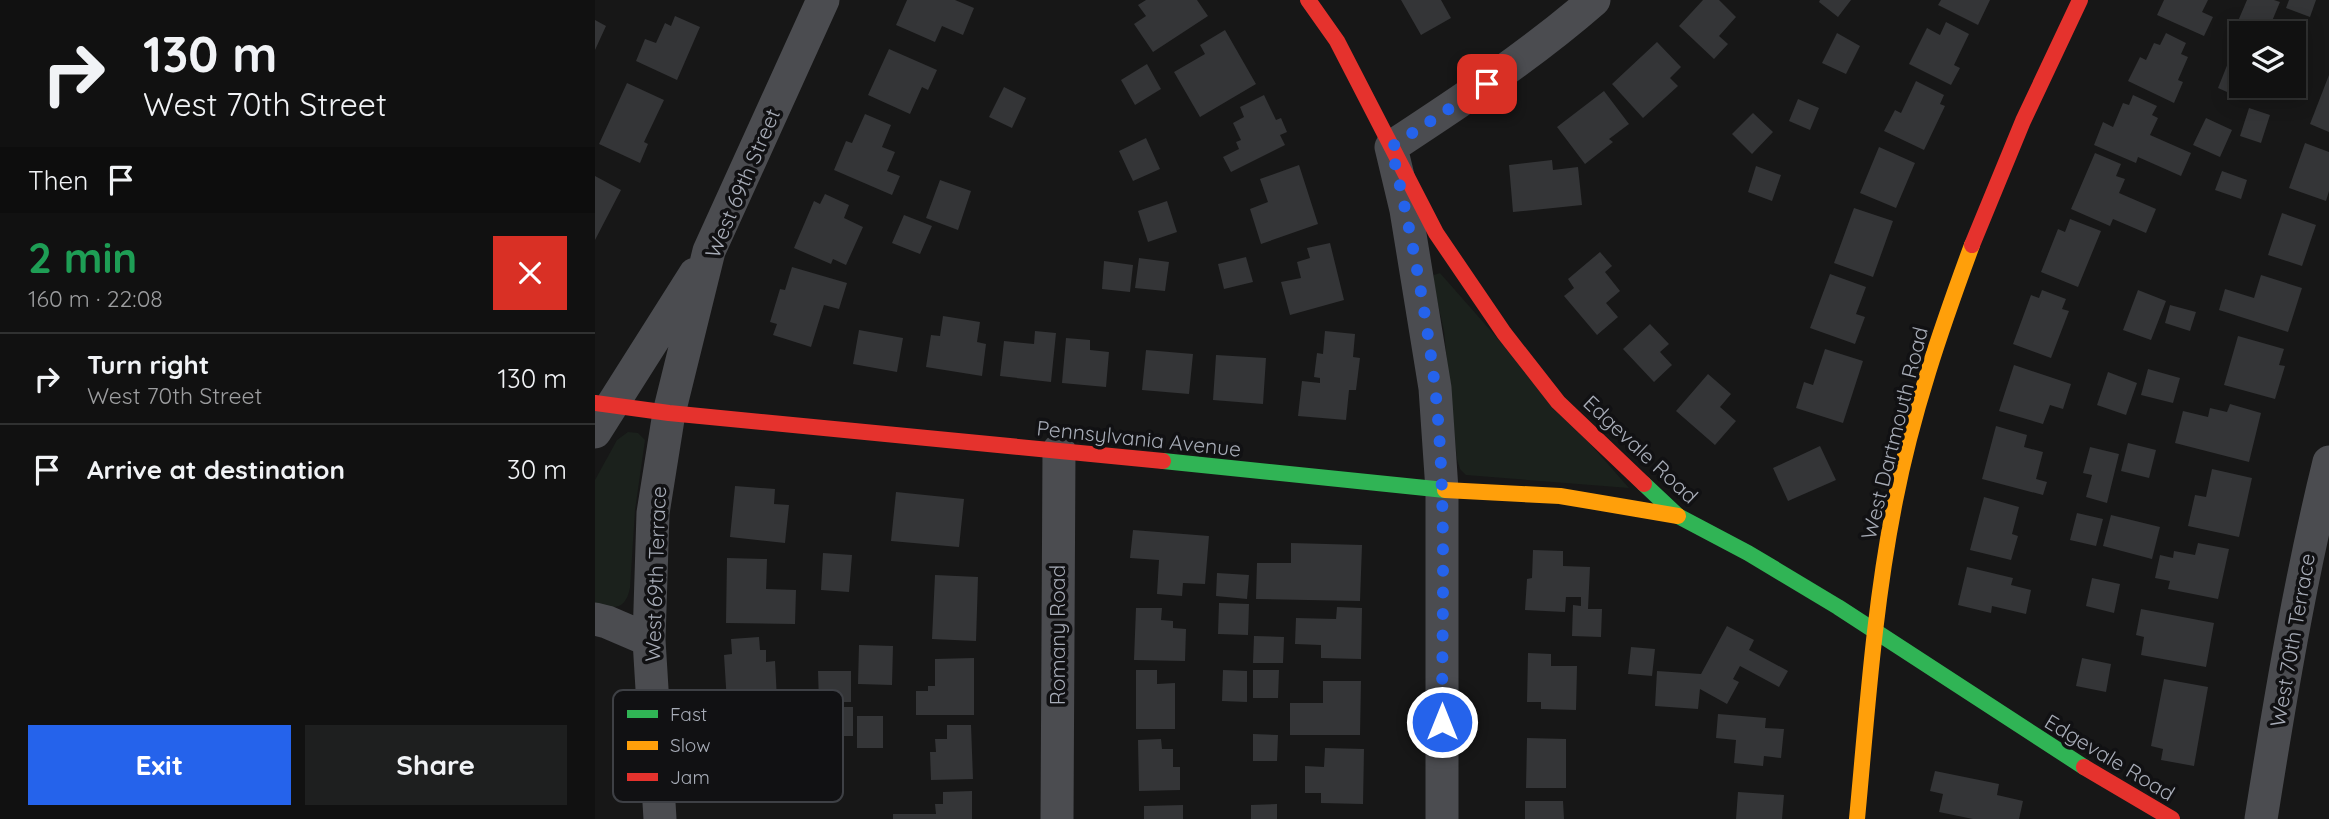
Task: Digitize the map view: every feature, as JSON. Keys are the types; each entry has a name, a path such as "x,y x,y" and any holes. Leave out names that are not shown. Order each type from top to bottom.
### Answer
{"street":[{"name":"West 69th Street","path":"669,413 709,251 823,0"},
{"name":"Edgevale Road","path":"1308,0 1337,41 1436,233 1504,333 1558,402 1678,516 1748,553 1874,631 2048,745 2172,819"},
{"path":"1442,819 1441,490 1435,388 1420,283 1391,147 1487,84 1553,35 1594,0"},
{"name":"West Dartmouth Road","path":"1857,819 1874,631 1895,500 1925,379 1952,292 1996,180 2080,0"},
{"path":"600,414 709,251"},
{"name":"Pennsylvania Avenue","path":"600,414 669,413 1441,490 1560,496 1678,516"},
{"name":"West 69th Terrace","path":"652,690 649,640 653,513 669,413"},
{"name":"Romany Road","path":"1057,819 1059,450"},
{"name":"West 70th Terrace","path":"2260,819 2288,651 2311,534 2329,462"},
{"path":"595,619 649,640"}],"shaded area":[{"path":"1440,273 1629,488 1466,475 1460,469 1444,331 1433,282 1434,275"},
{"path":"628,432 638,433 645,440 635,510 630,588 625,601 613,607 595,603 595,480 617,440"}],"building":[{"path":"907,0 955,0 974,8 963,35 942,26 935,42 896,25"},
{"path":"1146,0 1197,0 1208,16 1153,52 1134,24 1146,16 1138,5"},
{"path":"1401,0 1441,0 1451,18 1421,35"},
{"path":"1703,0 1719,0 1736,17 1719,36 1728,44 1714,59 1679,26"},
{"path":"1851,0 1838,17 1819,2"},
{"path":"1941,0 1990,0 1978,25 1938,5"},
{"path":"2164,0 2208,0 2202,12 2213,17 2204,36 2157,15"},
{"path":"2247,0 2280,2 2272,21 2238,21"},
{"path":"2289,0 2316,0 2310,17 2286,8"},
{"path":"675,16 700,27 677,80 636,61 645,39 656,43 665,23 671,26"},
{"path":"595,20 606,26 595,50"},
{"path":"1946,22 1969,34 1954,65 1960,68 1951,85 1909,64 1927,28 1940,35"},
{"path":"1225,30 1256,84 1200,117 1174,72 1205,54 1200,45"},
{"path":"1837,33 1860,46 1846,74 1822,63"},
{"path":"2166,33 2186,43 2181,54 2188,57 2178,80 2183,82 2174,103 2128,81 2140,57 2146,60 2154,43 2160,45"},
{"path":"1657,42 1681,67 1670,78 1678,86 1643,118 1612,84"},
{"path":"889,49 937,70 928,90 922,87 910,114 868,95"},
{"path":"2229,60 2229,93 2218,88"},
{"path":"1147,64 1161,89 1135,105 1121,80"},
{"path":"2329,75 2329,132 2310,124"},
{"path":"1916,81 1944,95 1940,104 1945,106 1924,150 1884,131 1895,110 1901,113"},
{"path":"627,83 664,100 644,142 648,144 640,163 599,144"},
{"path":"1004,87 1026,98 1012,128 989,117"},
{"path":"1604,91 1629,124 1609,139 1613,142 1585,164 1557,127"},
{"path":"1264,95 1276,120 1281,118 1287,132 1280,135 1285,145 1231,172 1223,157 1239,149 1236,142 1241,140 1233,123 1244,117 1240,107"},
{"path":"2133,95 2157,106 2152,115 2158,118 2150,135 2191,153 2181,176 2138,157 2136,163 2094,145 2103,122 2113,127 2123,103 2129,105"},
{"path":"1798,99 1819,108 1810,130 1789,121"},
{"path":"2249,108 2270,115 2261,143 2240,136"},
{"path":"1753,113 1773,132 1752,154 1732,134"},
{"path":"865,114 891,125 882,147 895,152 887,171 900,176 892,195 834,170 846,141 852,143"},
{"path":"2206,118 2232,130 2220,157 2193,145"},
{"path":"1146,138 1160,169 1133,181 1119,151"},
{"path":"2305,143 2329,152 2329,191 2326,201 2289,188"},
{"path":"1879,147 1915,163 1896,208 1860,193"},
{"path":"2095,153 2121,164 2116,176 2125,179 2119,193 2156,209 2146,233 2113,219 2110,226 2071,209"},
{"path":"1552,160 1553,170 1578,167 1582,205 1513,212 1509,165"},
{"path":"1299,165 1318,224 1261,244 1250,209 1268,202 1260,179"},
{"path":"1756,166 1781,175 1772,201 1748,192"},
{"path":"2222,171 2247,180 2241,199 2215,190"},
{"path":"595,176 621,190 595,240"},
{"path":"940,180 971,191 958,230 926,218"},
{"path":"825,194 849,205 844,218 863,227 846,265 833,259 831,264 794,248 814,201 820,204"},
{"path":"1167,201 1177,232 1148,242 1138,211"},
{"path":"1854,208 1893,221 1873,277 1834,263"},
{"path":"2282,213 2316,225 2302,266 2268,255"},
{"path":"904,215 932,226 920,254 892,243"},
{"path":"2070,219 2101,231 2078,287 2041,272 2058,229 2065,232"},
{"path":"1330,243 1344,300 1290,315 1281,282 1301,278 1297,262 1310,258 1307,248"},
{"path":"1600,252 1612,266 1605,272 1620,291 1606,303 1618,317 1597,335 1564,296 1574,288 1568,279"},
{"path":"1246,257 1253,282 1224,289 1218,264"},
{"path":"1139,258 1169,262 1165,291 1135,288"},
{"path":"1104,261 1133,265 1130,292 1102,289"},
{"path":"792,267 847,283 839,309 824,305 811,347 773,335 777,324 770,322 780,289 785,290"},
{"path":"1830,274 1866,287 1856,314 1865,317 1855,344 1810,328"},
{"path":"2261,275 2302,288 2288,332 2219,310 2225,289 2254,298"},
{"path":"2042,290 2066,299 2062,309 2069,311 2051,358 2013,344 2031,295 2039,298"},
{"path":"2138,290 2166,301 2151,340 2123,330"},
{"path":"2170,305 2196,312 2190,331 2165,323"},
{"path":"943,316 980,322 977,342 986,344 982,376 926,367 931,335 940,336"},
{"path":"1650,324 1669,344 1660,352 1672,365 1654,382 1623,349"},
{"path":"859,330 903,338 897,372 853,364"},
{"path":"1035,331 1056,333 1051,382 1000,376 1004,341 1034,344"},
{"path":"1325,331 1355,334 1353,357 1360,358 1356,390 1349,390 1346,420 1298,416 1302,381 1320,383 1320,378 1314,377 1317,353 1323,354"},
{"path":"2238,336 2284,349 2279,365 2285,366 2275,399 2224,385"},
{"path":"1066,338 1090,340 1090,350 1109,352 1106,387 1062,383"},
{"path":"1825,349 1863,361 1843,423 1796,408 1804,382 1813,385"},
{"path":"1146,350 1193,354 1189,394 1142,390"},
{"path":"1216,355 1266,358 1263,404 1213,400"},
{"path":"2014,365 2071,384 2063,409 2050,405 2043,424 1999,411"},
{"path":"2148,369 2180,378 2173,403 2141,395"},
{"path":"2108,372 2137,383 2126,415 2097,405"},
{"path":"1708,374 1731,394 1720,407 1736,421 1715,445 1676,411"},
{"path":"2230,404 2261,413 2249,462 2175,443 2183,411 2208,417 2210,408 2227,412"},
{"path":"1996,426 2027,435 2024,447 2043,452 2036,479 2047,482 2043,495 1982,479"},
{"path":"2128,443 2156,450 2149,478 2121,471"},
{"path":"1820,446 1836,480 1788,501 1773,468"},
{"path":"2090,447 2119,454 2107,503 2086,497 2092,475 2083,473"},
{"path":"2212,469 2252,478 2239,537 2188,526 2195,495 2206,497"},
{"path":"735,486 775,489 774,504 789,505 785,543 730,537"},
{"path":"896,492 964,499 959,547 891,541"},
{"path":"1984,497 2019,507 2012,534 2018,536 2011,560 1970,550"},
{"path":"2077,513 2103,519 2096,546 2070,540"},
{"path":"2111,515 2160,527 2152,559 2103,546"},
{"path":"1133,530 1209,536 1205,584 1183,583 1182,596 1157,594 1159,560 1130,558"},
{"path":"1291,543 1362,545 1360,601 1256,599 1257,563 1291,563"},
{"path":"2198,543 2229,549 2218,599 2168,589 2170,581 2155,578 2160,555 2173,558 2174,551 2195,555"},
{"path":"1533,550 1563,551 1563,566 1590,567 1588,609 1602,609 1601,637 1572,636 1573,605 1581,606 1581,597 1566,597 1565,612 1525,610 1527,579 1532,578"},
{"path":"823,553 852,555 849,592 821,590"},
{"path":"727,558 767,559 766,589 796,590 795,624 726,623"},
{"path":"1967,567 2013,578 2011,585 2031,590 2026,614 1992,606 1991,613 1958,605"},
{"path":"1217,573 1249,575 1247,599 1216,596"},
{"path":"935,575 978,577 976,641 932,639"},
{"path":"2092,578 2120,584 2114,613 2086,606"},
{"path":"1219,603 1249,604 1248,635 1218,634"},
{"path":"1337,607 1362,608 1361,659 1321,658 1321,645 1295,644 1296,618 1336,619"},
{"path":"1136,608 1162,608 1161,620 1173,621 1173,628 1186,629 1185,661 1134,660"},
{"path":"2141,609 2214,623 2206,667 2141,655 2144,637 2136,635"},
{"path":"1727,626 1754,640 1749,650 1788,671 1779,687 1740,666 1733,679 1739,682 1727,704 1700,689 1698,709 1655,706 1657,671 1701,674"},
{"path":"1254,636 1284,637 1283,663 1253,663"},
{"path":"759,637 760,650 766,650 766,662 775,661 776,690 726,690 724,655 732,654 731,639"},
{"path":"859,645 893,646 892,685 858,684"},
{"path":"1631,647 1655,649 1652,676 1628,674"},
{"path":"1528,653 1551,654 1551,666 1577,666 1576,710 1541,709 1541,702 1527,702"},
{"path":"974,658 974,715 916,715 916,691 928,691 928,686 935,686 935,659"},
{"path":"2082,658 2111,664 2106,692 2076,686"},
{"path":"1136,670 1157,670 1157,684 1175,683 1175,729 1136,729"},
{"path":"1223,670 1247,671 1247,702 1222,701"},
{"path":"1253,670 1279,670 1278,698 1253,698"},
{"path":"818,671 851,671 851,702 843,702 843,690 819,690"},
{"path":"2164,679 2208,687 2194,766 2161,760 2163,749 2151,746"},
{"path":"1323,681 1361,681 1360,735 1290,735 1290,703 1323,703"},
{"path":"843,707 853,707 853,736 843,736"},
{"path":"1718,714 1766,718 1765,728 1784,729 1781,758 1764,756 1763,766 1734,763 1736,740 1716,738"},
{"path":"857,716 883,716 883,748 857,748"},
{"path":"947,725 971,725 973,779 931,780 930,752 936,752 935,739 947,739"},
{"path":"1253,734 1278,735 1277,761 1253,761"},
{"path":"1527,738 1566,739 1566,788 1526,788"},
{"path":"1161,739 1162,749 1173,749 1173,767 1180,767 1180,790 1139,791 1138,740"},
{"path":"1325,748 1364,749 1363,804 1321,803 1321,793 1305,793 1305,766 1324,767"},
{"path":"1935,771 1999,784 1997,795 2023,801 2019,819 1973,819 1939,812 1943,794 1930,791"},
{"path":"972,791 972,819 893,819 893,814 936,814 935,804 943,804 943,792"},
{"path":"1738,792 1784,795 1782,819 1736,819"},
{"path":"1525,801 1563,801 1564,819 1525,819"},
{"path":"1277,804 1277,819 1251,819 1251,805"},
{"path":"1183,805 1183,819 1144,819 1144,806"}],"traffic: fast":[{"path":"1163,461 1445,490"},
{"path":"1644,484 1678,516 1748,553 1838,607 2084,767"}],"traffic: slow":[{"path":"1857,819 1876,620 1895,501 1928,372 1972,245"},
{"path":"1445,490 1560,496 1678,516"}],"traffic: jam":[{"path":"1308,0 1337,41 1436,233 1504,333 1558,402 1644,484"},
{"path":"1972,245 2023,121 2080,0"},
{"path":"595,403 669,413 1163,461"},
{"path":"2084,767 2172,819"}],"route":[{"path":"1442,722 1441,490 1435,388 1420,283 1391,147 1487,84"}]}
